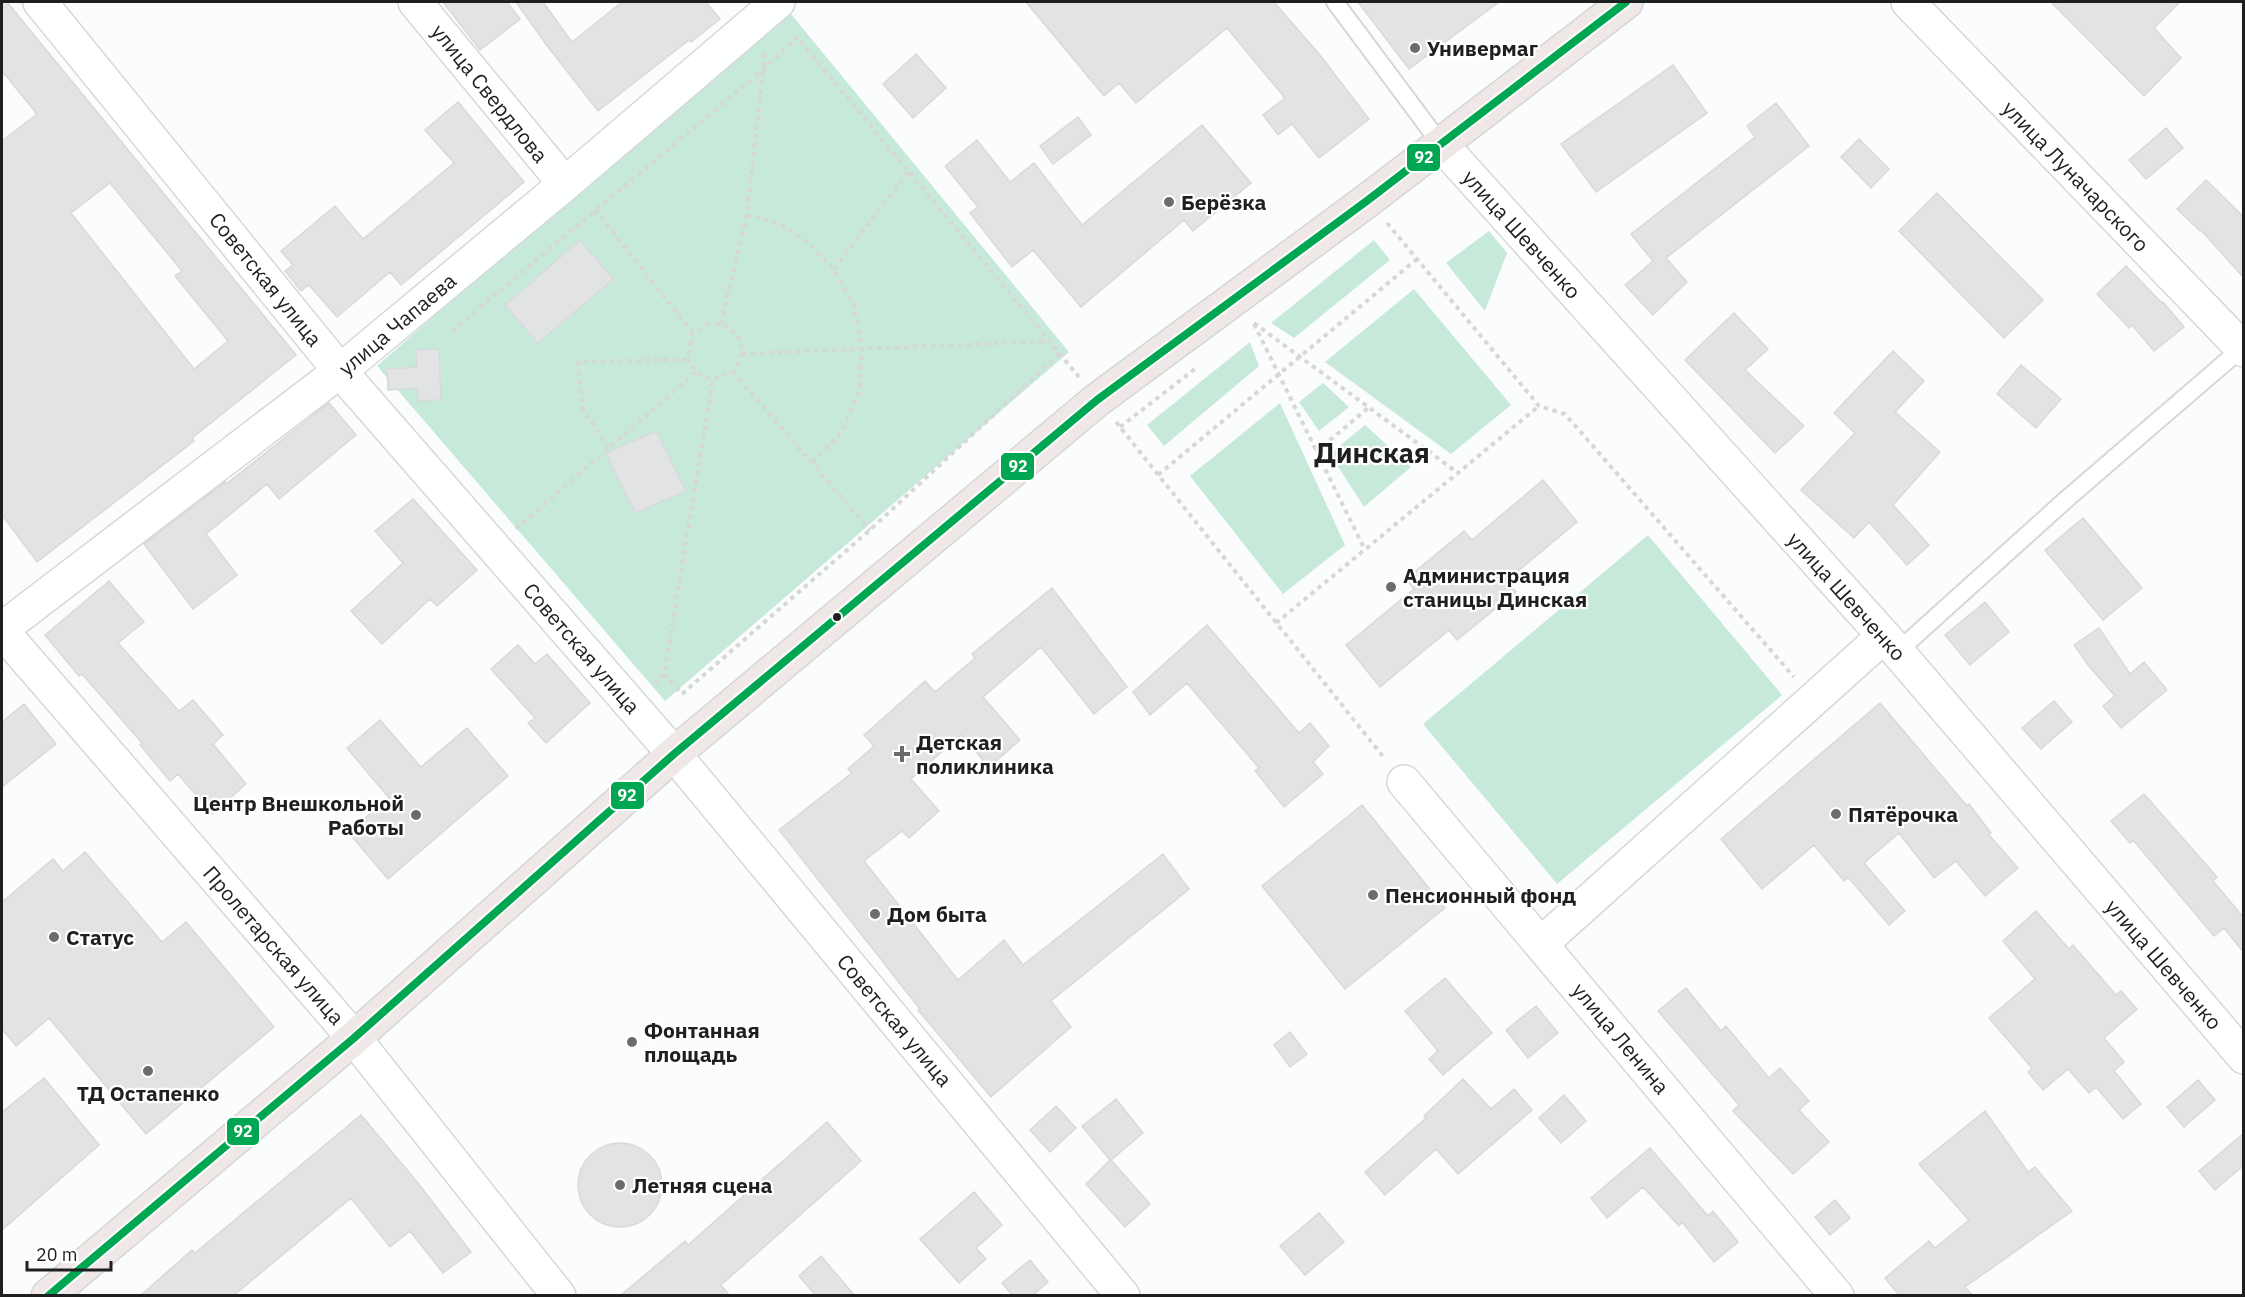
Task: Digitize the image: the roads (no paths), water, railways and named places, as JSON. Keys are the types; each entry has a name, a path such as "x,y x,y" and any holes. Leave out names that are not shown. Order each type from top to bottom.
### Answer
{"main road":[{"path":"48,1296 354,1038 674,754 1097,400 1368,200 1626,2"}],"street":[{"name":"Советская улица","path":"40,2 340,371 674,754 1123,1296"},
{"name":"улица Свердлова","path":"415,2 565,184"},
{"name":"улица Луначарского","path":"1908,2 2242,349"},
{"name":"улица Чапаева","path":"2,630 340,371 565,184 767,5"},
{"name":"улица Шевченко","path":"1440,143 1891,644 2244,1057"},
{"name":"Пролетарская улица","path":"2,630 354,1038 559,1296"},
{"path":"1541,944 1814,700 1891,644"},
{"name":"улица Ленина","path":"1404,782 1837,1296"}],"lane":[{"path":"1335,2 1440,143"},
{"path":"1891,644 2069,497 2242,349"}],"place":[{"name":"Универмаг","path":"1415,48"},
{"name":"Берёзка","path":"1169,202"},
{"name":"Администрация станицы Динская","path":"1391,587"},
{"name":"Детская поликлиника","path":"902,754"},
{"name":"Пятёрочка","path":"1836,814"},
{"name":"Центр Внешкольной Работы","path":"416,815"},
{"name":"Пенсионный фонд","path":"1373,895"},
{"name":"Дом быта","path":"875,914"},
{"name":"Статус","path":"54,937"},
{"name":"Фонтанная площадь","path":"632,1042"},
{"name":"ТД Остапенко","path":"148,1071"},
{"name":"Летняя сцена","path":"620,1185"}],"district":[{"name":"Динская","path":"1372,452"}]}
